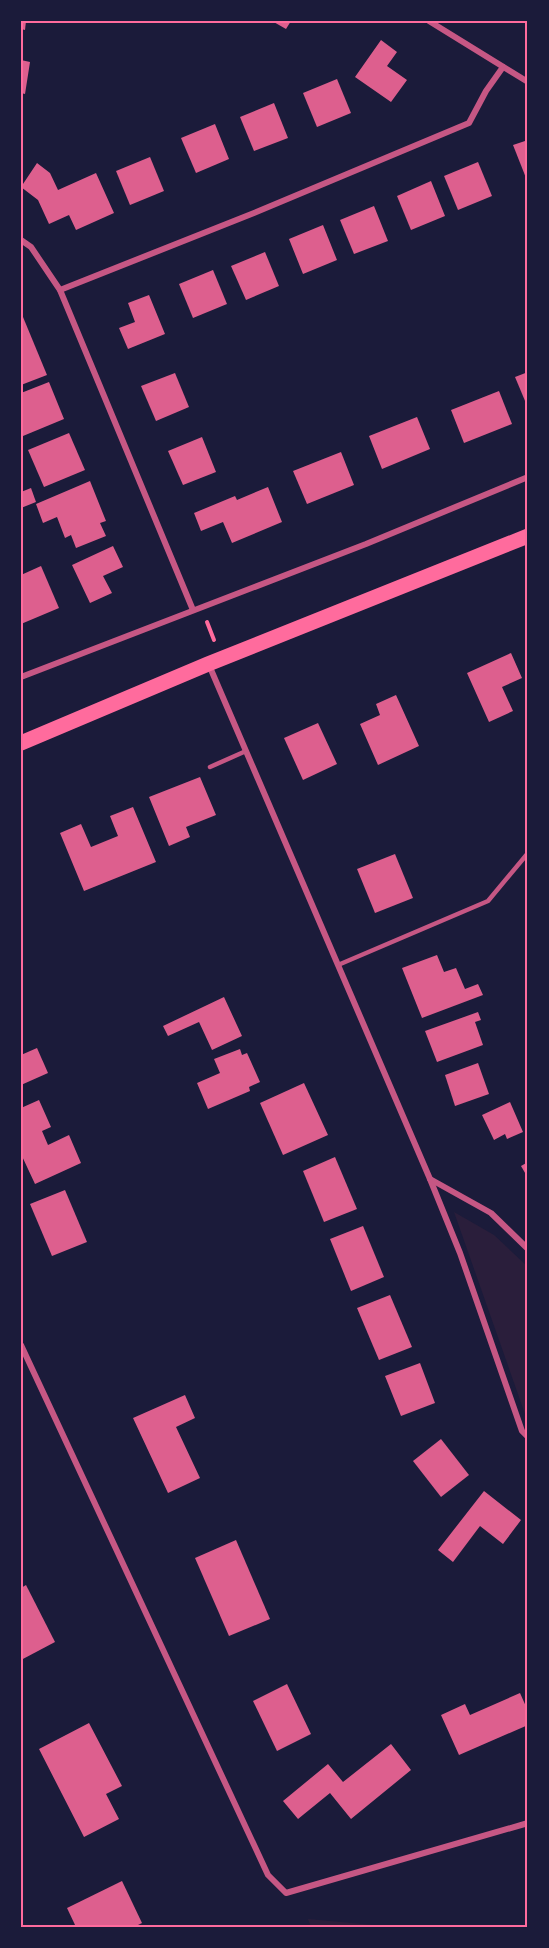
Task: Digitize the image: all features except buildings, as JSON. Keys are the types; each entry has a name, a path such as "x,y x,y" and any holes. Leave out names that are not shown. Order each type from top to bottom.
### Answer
{"main road":[{"path":"21,743 208,664 528,536"}],"street":[{"path":"429,21 528,82"},
{"path":"60,290 254,213 469,123 486,91 503,67"},
{"path":"21,240 31,247 60,290 193,610"},
{"path":"21,677 366,544 528,477"},
{"path":"208,664 430,1179 460,1253 522,1431 528,1437"},
{"path":"430,1179 491,1213 528,1249"},
{"path":"21,1345 268,1875 286,1893 528,1823"}],"lane":[{"path":"210,766 246,751"},
{"path":"338,965 488,901 528,853"}],"path":[{"path":"193,610 207,622 216,644 208,664"}],"shaded area":[{"path":"454,1212 494,1235 528,1267 528,1416 525,1414"},
{"path":"308,1919 396,1927 311,1927"}]}
